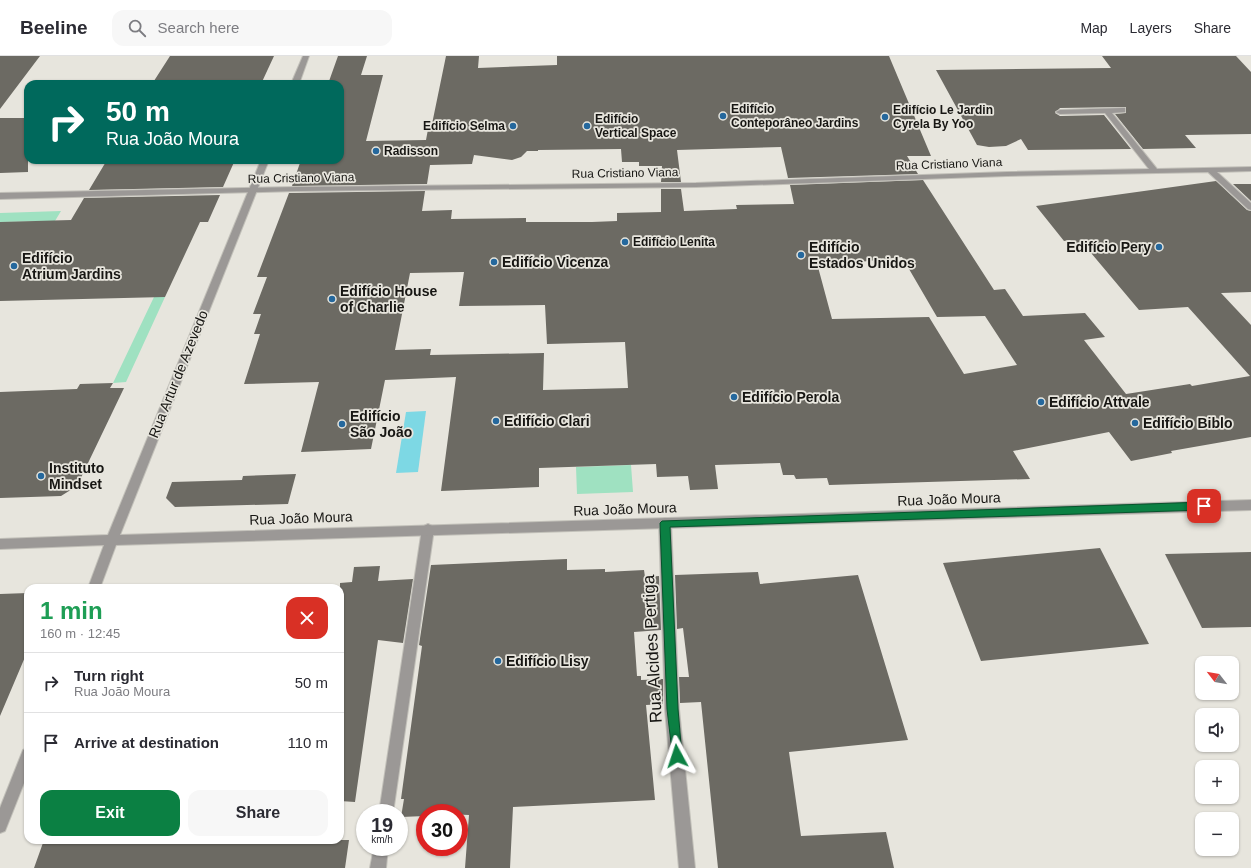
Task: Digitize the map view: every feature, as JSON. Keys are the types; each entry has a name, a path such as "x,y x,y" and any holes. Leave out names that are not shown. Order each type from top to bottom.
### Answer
{"street":[{"path":"297,80 306,56"},
{"path":"1060,112 1122,110"},
{"path":"1107,111 1155,171"},
{"name":"Rua Artur de Azevedo","path":"96,584 263,164"},
{"name":"Rua Cristiano Viana","path":"0,196 253,190 696,185 1251,169"},
{"path":"1211,171 1251,207"},
{"name":"Rua João Moura","path":"0,544 428,529 1251,505"},
{"name":"Rua Alcides Pertiga","path":"665,523 672,709 687,868"},
{"path":"387,804 428,529"},
{"path":"0,826 24,765"},
{"path":"378,868 380,856"}],"green space":[{"path":"61,211 55,221 0,222 0,213"},
{"path":"154,297 165,297 126,382 113,383"},
{"path":"631,465 633,492 577,494 576,467"}],"water":[{"path":"426,411 418,472 396,473 406,412"}],"building":[{"path":"0,56 40,56 0,109"},
{"path":"170,56 274,56 263,80 155,80"},
{"path":"338,56 367,56 361,75 383,75 366,141 426,140 429,124 432,124 446,56 479,56 478,68 557,65 557,56 889,56 931,156 907,156 918,174 788,178 781,147 677,150 681,182 661,182 662,166 639,166 639,162 622,162 621,149 538,150 527,151 521,157 512,160 474,155 472,164 430,165 427,184 292,186 300,164 344,164 344,80 329,80"},
{"path":"1102,56 1236,56 1251,72 1251,134 1185,135 1196,148 1143,149 1115,114 1126,113 1126,107 1060,108 1055,113 1060,116 1104,115 1131,149 1028,150 1021,139 1006,146 989,147 977,145 936,70 1111,68"},
{"path":"0,118 24,118 24,164 28,164 28,172 0,173"},
{"path":"105,164 233,164 223,187 89,190"},
{"path":"923,180 994,290 1005,289 1023,316 1085,313 1105,337 1084,340 1126,394 1190,384 1192,386 1250,376 1188,307 1139,310 1086,247 1077,248 1070,240 1064,241 1036,206 1216,181 1247,210 1251,211 1251,292 1221,293 1251,325 1251,437 1171,451 1172,453 1131,461 1109,432 1013,451 1030,479 829,485 827,478 796,479 794,475 783,475 780,463 715,465 718,489 690,490 688,476 657,477 656,464 539,468 539,487 441,491 456,377 385,380 371,449 301,452 319,382 244,384 260,334 254,334 261,314 253,314 267,277 257,277 289,193 425,191 422,211 452,210 451,219 526,218 526,222 592,222 617,221 617,213 661,212 661,189 681,189 684,211 737,209 736,205 794,204 790,185","holes":["902,257 937,317 985,316 1017,365 964,374 929,317 832,319 818,267","464,272 459,306 545,305 547,344 625,342 628,388 543,390 544,353 430,355 431,349 395,350 410,273"]},
{"path":"1233,184 1251,184 1251,201"},
{"path":"220,195 208,222 200,222 165,297 0,301 0,222 71,220 84,198"},
{"path":"113,383 110,388 124,388 77,486 61,496 0,498 0,392 77,389 80,384"},
{"path":"296,474 288,504 175,507 166,498 172,482 242,480 243,476"},
{"path":"1100,548 1149,644 981,661 943,563"},
{"path":"1251,552 1251,627 1202,628 1165,554"},
{"path":"567,559 567,570 605,569 605,572 644,570 645,577 659,576 661,630 634,632 637,676 641,676 641,680 663,679 663,704 646,705 655,800 513,807 510,868 465,868 466,856 468,856 468,804 416,804 416,816 408,817 408,804 403,804 404,799 401,799 422,646 419,645 431,565"},
{"path":"380,566 378,581 413,579 403,643 378,640 355,802 344,801 344,584 340,584 352,582 354,567"},
{"path":"758,572 760,584 858,575 908,740 789,752 801,836 886,832 894,868 718,868 701,702 680,703 679,677 689,677 683,628 677,629 675,575"},
{"path":"24,593 24,659 0,716 0,594"},
{"path":"344,840 349,840 345,868 34,868 43,844 344,844"}],"place":[{"name":"Edifício Conteporâneo Jardins","path":"723,116"},
{"name":"Edifício Le Jardin Cyrela By Yoo","path":"885,117"},
{"name":"Edifício Selma","path":"513,126"},
{"name":"Edifício Vertical Space","path":"587,126"},
{"name":"Radisson","path":"376,151"},
{"name":"Edifício Lenita","path":"625,242"},
{"name":"Edifício Pery","path":"1159,247"},
{"name":"Edifício Estados Unidos","path":"801,255"},
{"name":"Edifício Vicenza","path":"494,262"},
{"name":"Edifício Atrium Jardins","path":"14,266"},
{"name":"Edifício House of Charlie","path":"332,299"},
{"name":"Edifício Perola","path":"734,397"},
{"name":"Edifício Attvale","path":"1041,402"},
{"name":"Edifício Clari","path":"496,421"},
{"name":"Edifício Biblo","path":"1135,423"},
{"name":"Edifício São João","path":"342,424"},
{"name":"Instituto Mindset","path":"41,476"},
{"name":"Edifício Lisy","path":"498,661"}],"route":[{"path":"677,756 672,709 665,523 1204,506"}]}
